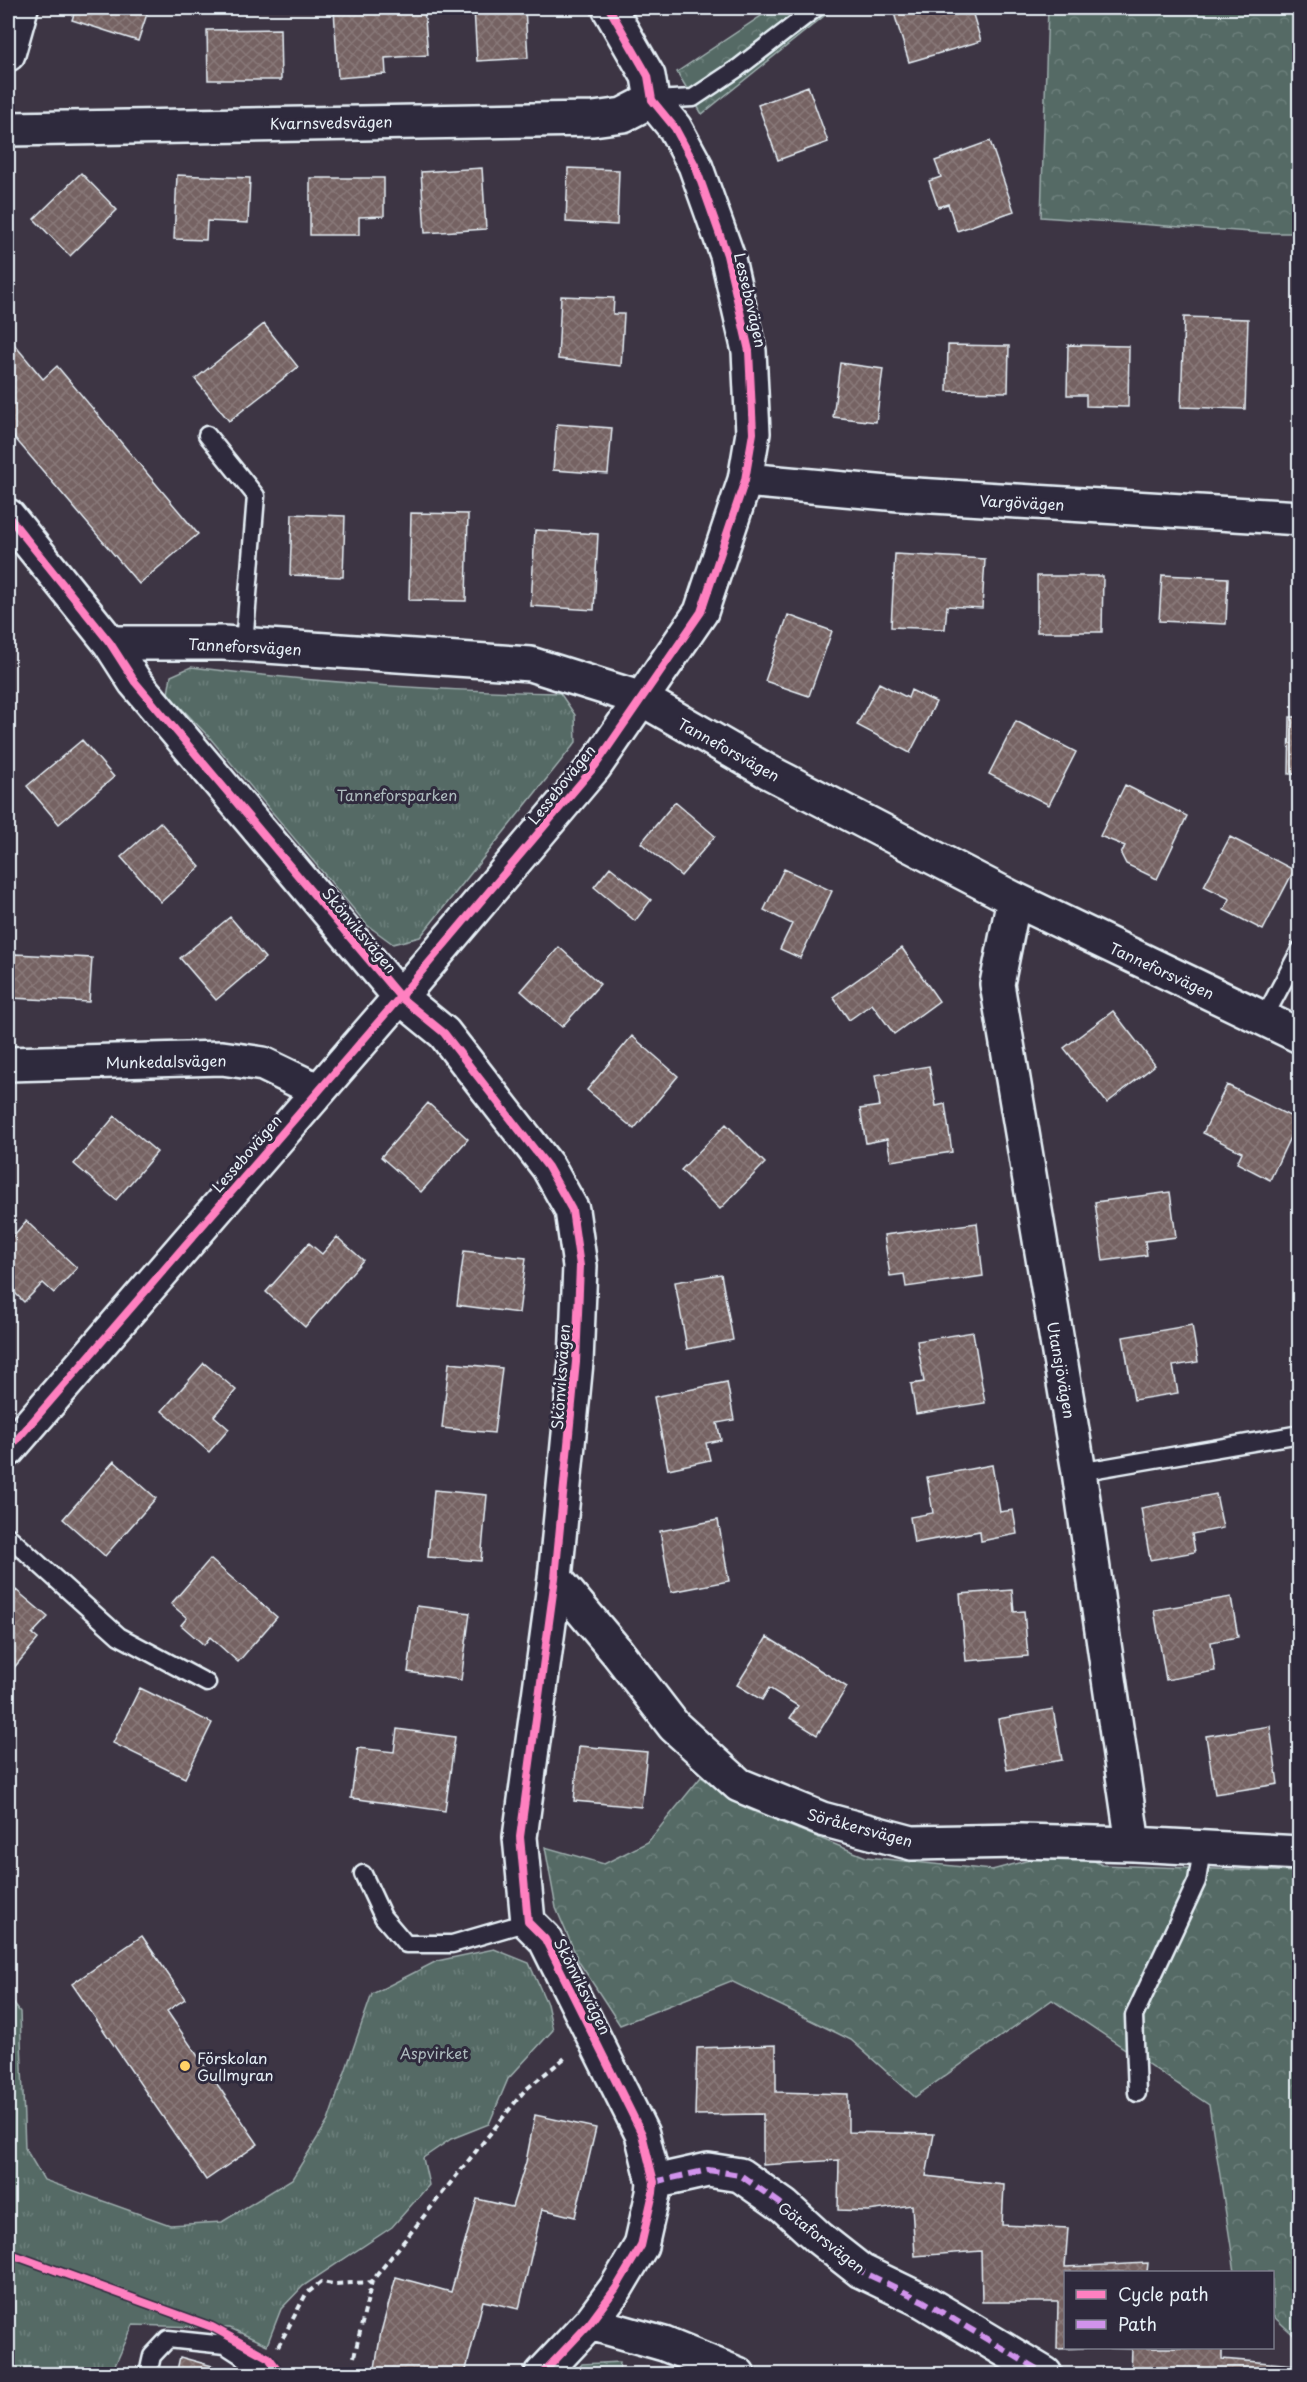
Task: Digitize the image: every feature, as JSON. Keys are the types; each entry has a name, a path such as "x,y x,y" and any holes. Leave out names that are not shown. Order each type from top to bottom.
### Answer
{"street":[{"path":"8,54 21,8"},
{"name":"Lessebovägen","path":"8,1450 317,1090 400,997 595,766 701,612 745,480 753,433 750,351 727,255 695,165 675,128 652,100 648,76 609,8"},
{"name":"Kvarnsvedsvägen","path":"8,129 593,119 623,115 652,100"},
{"name":"Vargövägen","path":"745,480 899,494 1299,518"},
{"name":"Skönviksvägen","path":"10,525 110,643 135,682 400,997 444,1033 548,1167 572,1210 580,1266 576,1362 555,1578 520,1837 528,1922 545,1939 642,2134 654,2182 641,2246 616,2288 590,2323 542,2374"},
{"name":"Tanneforsvägen","path":"110,643 244,644 530,664 642,699 767,771 1014,899 1299,1036"},
{"name":"Utansjövägen","path":"1014,899 997,984 1079,1472 1133,1844"},
{"name":"Munkedalsvägen","path":"8,1064 222,1058 263,1064 317,1090"},
{"name":"Söråkersvägen","path":"555,1578 617,1652 674,1726 739,1785 822,1820 912,1843 1021,1841 1133,1844 1299,1853"},
{"name":"Götaforsvägen","path":"654,2182 708,2170 740,2175 784,2206 819,2238 861,2271 923,2301 1045,2374"},
{"path":"590,2323 664,2344 738,2374"}],"lane":[{"path":"652,100 693,98 738,68 816,8"},
{"path":"207,435 256,496 244,644"},
{"path":"1264,1018 1299,950"},
{"path":"1079,1472 1299,1434"},
{"path":"8,1536 119,1636 207,1683"},
{"path":"1137,2093 1134,2016 1197,1881 1202,1849"},
{"path":"363,1874 383,1917 406,1944 452,1944 528,1922"},
{"path":"148,2374 152,2356 168,2339 225,2345 270,2374"}],"path":[{"path":"354,2357 372,2282 525,2090 593,2035"},
{"path":"276,2351 306,2294 321,2282 334,2284 372,2282"}],"green space":[{"path":"773,8 834,8 702,114 677,72"},
{"path":"1048,8 1299,8 1299,233 1265,233 1041,217"},
{"name":"Tanneforsparken","path":"191,667 375,685 560,693 575,715 576,742 420,937 393,944 367,925 210,738 168,694 171,676"},
{"path":"701,1777 748,1809 866,1857 992,1870 1071,1849 1102,1865 1299,1872 1299,2340 1274,2317 1274,2271 1235,2271 1209,2105 1052,2000 915,2097 851,2040 731,1981 620,2025 579,1962 556,1908 545,1847 604,1864 648,1842"},
{"name":"Aspvirket","path":"494,1949 529,1963 547,2004 553,2030 508,2079 489,2124 451,2139 423,2158 429,2185 392,2227 303,2286 281,2309 267,2345 230,2328 133,2325 113,2370 114,2374 8,2374 8,1996 20,2012 25,2148 44,2180 170,2225 222,2222 292,2179 328,2121 372,1994 437,1961"},
{"path":"620,2362 619,2374 574,2374 582,2364"}],"building":[{"path":"76,8 149,8 138,41 72,20"},
{"path":"334,8 424,8 428,55 385,58 386,74 338,78"},
{"path":"474,8 525,8 528,58 477,61"},
{"path":"913,8 971,8 981,41 909,62 894,13"},
{"path":"280,29 281,80 208,80 207,30"},
{"path":"808,86 828,142 778,160 758,105"},
{"path":"990,141 1014,211 957,231 948,204 938,207 929,181 941,177 935,161"},
{"path":"482,168 486,229 425,233 421,172"},
{"path":"568,168 619,170 617,225 566,222"},
{"path":"81,173 117,210 70,256 34,219"},
{"path":"177,175 250,178 248,223 207,221 206,240 174,239"},
{"path":"310,178 384,178 384,216 359,217 359,235 310,235"},
{"path":"561,296 614,298 613,314 624,314 621,366 558,359"},
{"path":"1184,317 1248,319 1245,409 1181,407"},
{"path":"264,324 298,367 229,421 195,379"},
{"path":"8,337 43,379 57,366 198,534 139,584 8,430"},
{"path":"948,345 1009,346 1008,392 947,391"},
{"path":"1068,345 1129,346 1128,407 1086,406 1086,395 1067,395"},
{"path":"840,363 883,369 876,422 833,417"},
{"path":"557,424 612,428 608,474 553,470"},
{"path":"411,513 468,514 466,601 409,600"},
{"path":"292,514 345,516 343,577 290,575"},
{"path":"535,530 598,534 594,610 531,606"},
{"path":"895,554 985,559 982,608 947,606 945,629 891,627"},
{"path":"1162,575 1228,578 1226,624 1159,621"},
{"path":"1037,576 1103,576 1102,632 1037,632"},
{"path":"1299,580 1300,640 1297,640"},
{"path":"788,615 832,631 809,696 765,681"},
{"path":"879,683 908,698 911,690 936,702 910,753 857,725"},
{"path":"1290,717 1300,717 1300,774 1289,774"},
{"path":"1016,721 1076,752 1049,805 989,774"},
{"path":"82,740 114,777 59,824 27,786"},
{"path":"1125,785 1187,816 1157,879 1126,864 1121,854 1125,846 1100,836"},
{"path":"675,802 715,836 681,876 641,843"},
{"path":"160,822 200,867 161,902 121,857"},
{"path":"1230,837 1294,870 1263,930 1224,910 1230,899 1204,886"},
{"path":"610,867 651,900 635,921 594,887"},
{"path":"784,869 832,891 800,958 780,949 792,924 764,910"},
{"path":"230,917 265,958 216,1000 180,958"},
{"path":"559,947 600,984 562,1027 521,991"},
{"path":"902,948 939,1001 894,1034 872,1004 849,1020 833,997"},
{"path":"15,954 92,958 89,1002 12,998"},
{"path":"1113,1011 1155,1065 1107,1103 1064,1048"},
{"path":"632,1036 678,1076 634,1129 587,1090"},
{"path":"929,1066 936,1106 945,1104 952,1152 891,1161 887,1139 866,1143 860,1109 880,1106 875,1075"},
{"path":"1227,1085 1298,1120 1270,1180 1237,1163 1242,1152 1203,1133"},
{"path":"428,1103 468,1139 421,1192 381,1157"},
{"path":"115,1116 157,1152 116,1200 74,1164"},
{"path":"726,1124 765,1163 720,1209 681,1170"},
{"path":"1170,1192 1176,1237 1145,1241 1147,1255 1103,1261 1095,1202"},
{"path":"26,1221 77,1268 54,1293 43,1283 24,1302 8,1286 8,1242"},
{"path":"977,1223 983,1276 906,1287 904,1274 890,1276 884,1235"},
{"path":"337,1237 363,1260 305,1327 266,1292 309,1243 322,1254"},
{"path":"464,1251 526,1258 519,1313 457,1305"},
{"path":"721,1274 733,1340 687,1349 675,1282"},
{"path":"1192,1325 1198,1362 1173,1366 1178,1393 1134,1400 1123,1337"},
{"path":"973,1332 985,1403 916,1414 911,1384 924,1382 917,1341"},
{"path":"204,1363 236,1390 214,1416 229,1429 209,1452 162,1411"},
{"path":"449,1363 502,1368 494,1433 442,1428"},
{"path":"727,1382 734,1420 717,1423 721,1440 706,1443 710,1460 668,1469 654,1397"},
{"path":"114,1461 156,1498 105,1556 63,1519"},
{"path":"992,1465 1000,1512 1013,1510 1017,1534 981,1541 980,1531 914,1543 910,1517 933,1513 927,1477"},
{"path":"434,1490 487,1495 481,1561 428,1557"},
{"path":"1216,1494 1223,1528 1192,1534 1195,1552 1150,1560 1141,1508"},
{"path":"718,1520 729,1581 671,1592 660,1531"},
{"path":"210,1559 277,1617 238,1662 210,1637 204,1645 181,1625 187,1618 171,1604"},
{"path":"16,1590 48,1617 32,1634 38,1639 8,1675 8,1599"},
{"path":"1012,1590 1014,1612 1024,1611 1028,1656 966,1661 960,1594"},
{"path":"1231,1597 1238,1637 1211,1642 1215,1671 1166,1680 1154,1610"},
{"path":"417,1606 470,1613 461,1680 408,1672"},
{"path":"767,1637 847,1687 817,1735 790,1718 798,1706 769,1688 762,1700 737,1685"},
{"path":"140,1688 212,1723 185,1778 113,1743"},
{"path":"1053,1709 1062,1760 1007,1770 998,1719"},
{"path":"1270,1726 1278,1784 1215,1794 1206,1736"},
{"path":"397,1729 455,1737 445,1811 351,1798 358,1748 394,1752"},
{"path":"579,1746 647,1752 641,1807 574,1801"},
{"path":"142,1936 185,1999 167,2011 258,2144 206,2180 72,1984"},
{"path":"776,2045 776,2092 848,2094 848,2132 934,2134 926,2176 1004,2185 1002,2225 1068,2228 1065,2267 1148,2263 1147,2271 1064,2271 1064,2349 1057,2349 1058,2302 982,2302 981,2251 915,2256 912,2205 868,2211 838,2210 839,2160 763,2165 763,2114 695,2115 697,2048"},
{"path":"535,2115 596,2128 575,2217 542,2209 519,2309 483,2301 465,2374 374,2374 381,2332 396,2277 451,2292 477,2199 512,2207 526,2162"},
{"path":"1132,2349 1222,2349 1222,2359 1295,2365 1294,2374 1131,2374"},
{"path":"180,2357 241,2374 176,2374"}],"marked path":[{"path":"654,2182 708,2170 740,2175 784,2206 819,2238 861,2271 923,2301 1045,2374"}],"cycle path":[{"path":"8,1450 400,997 595,766 701,612 745,480 753,433 749,351 727,255 695,165 675,128 652,100 648,76 609,8"},
{"path":"8,516 110,643 135,682 400,997 444,1033 548,1167 572,1210 580,1266 576,1362 555,1578 520,1837 528,1922 545,1939 642,2134 654,2182 641,2246 616,2288 590,2323 542,2374"},
{"path":"8,2253 212,2327 269,2358 281,2374"}],"place":[{"name":"Förskolan Gullmyran","path":"185,2066"}]}
